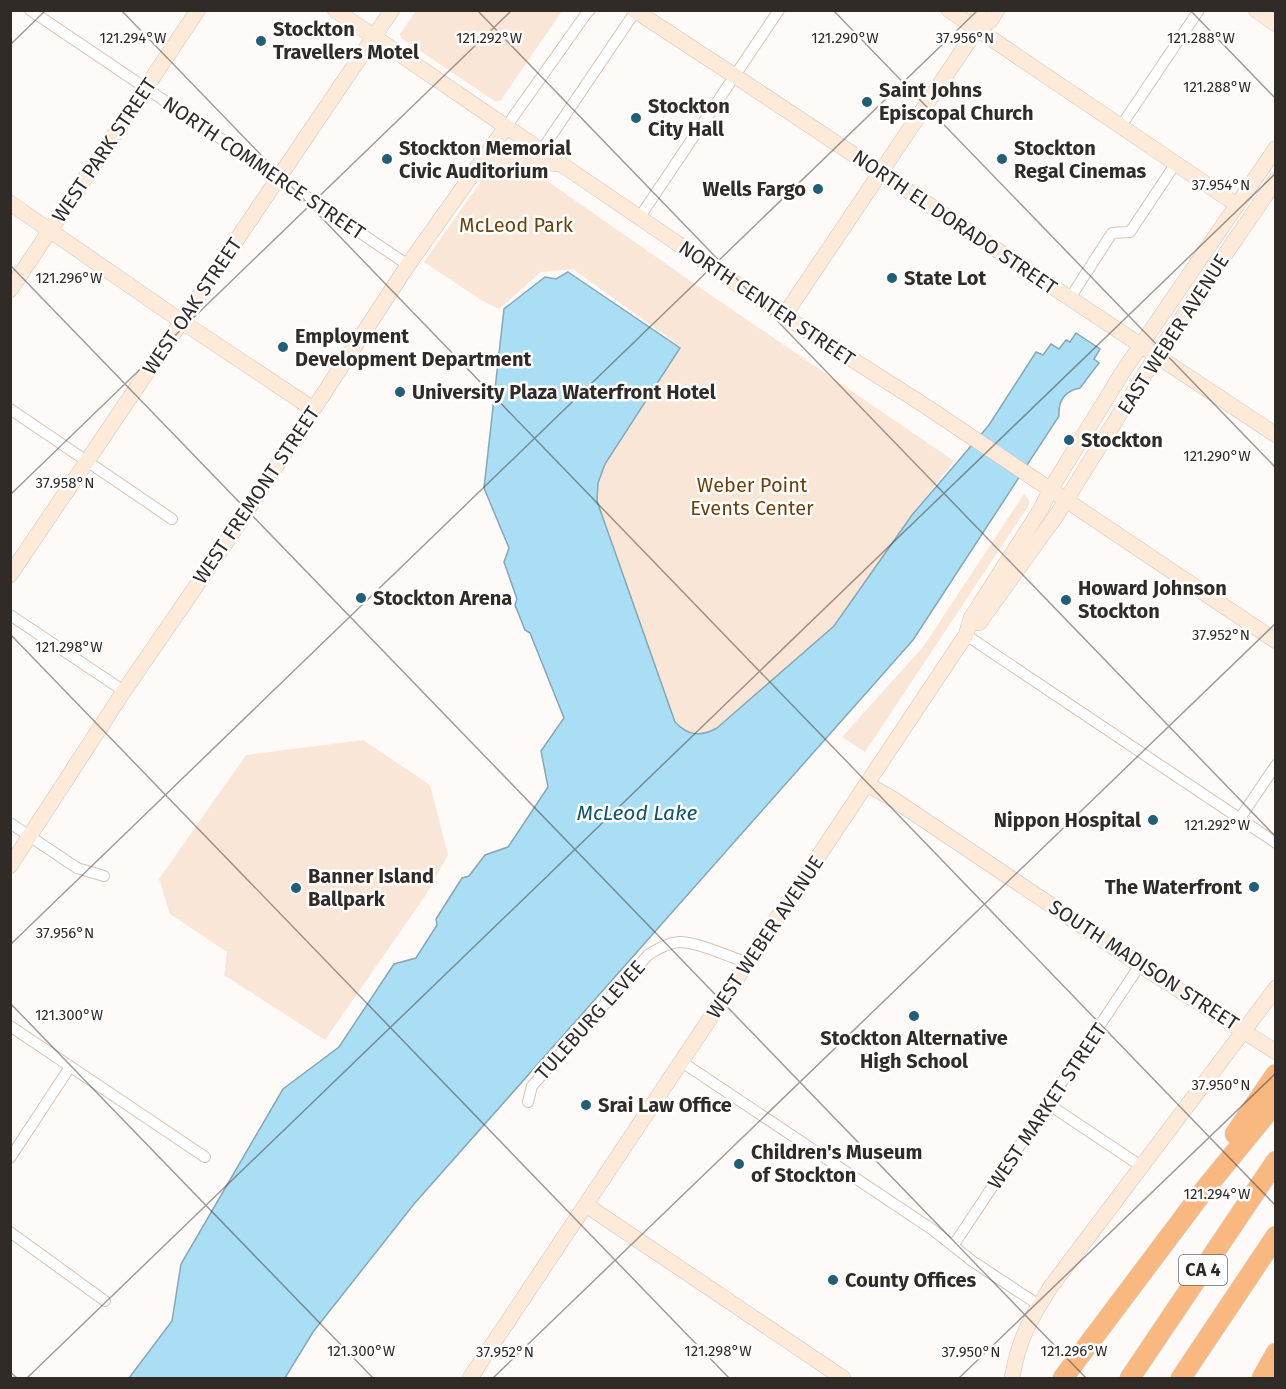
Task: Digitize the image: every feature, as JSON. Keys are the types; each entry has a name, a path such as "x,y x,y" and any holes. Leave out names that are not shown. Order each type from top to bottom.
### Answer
{"highway":[{"name":"CA 4","path":"1063,1378 1205,1189 1222,1151 1273,1088"},
{"name":"CA 4","path":"1130,1378 1275,1161"},
{"name":"CA 4","path":"1180,1378 1275,1236"},
{"path":"1262,1378 1275,1353"}],"street":[{"name":"NORTH COMMERCE STREET","path":"30,10 408,265"},
{"name":"WEST PARK STREET","path":"10,290 198,10"},
{"name":"NORTH CENTER STREET","path":"335,10 784,316 968,435 1275,641"},
{"name":"WEST OAK STREET","path":"10,575 392,10"},
{"path":"506,127 590,10"},
{"path":"639,218 779,10"},
{"path":"949,10 1237,205"},
{"path":"784,316 977,29 980,10"},
{"path":"977,29 990,21 997,10"},
{"path":"1121,126 1199,10"},
{"path":"1256,10 1275,24"},
{"path":"541,151 634,11"},
{"name":"NORTH EL DORADO STREET","path":"634,11 882,172 1275,435"},
{"name":"WEST FREMONT STREET","path":"10,866 408,265 506,127"},
{"name":"EAST WEBER AVENUE","path":"1050,490 1141,345 1275,148"},
{"path":"472,176 494,163 510,158 562,165"},
{"path":"1070,298 1112,233 1130,232 1176,163"},
{"name":"EAST WEBER AVENUE","path":"966,635 978,625 1066,500 1156,356 1275,180"},
{"path":"10,203 313,409"},
{"path":"10,410 172,519"},
{"name":"WEST WEBER AVENUE","path":"470,1378 966,635 971,618 1041,509 1050,490"},
{"path":"10,615 124,691"},
{"path":"966,635 1275,843"},
{"path":"1240,818 1275,765"},
{"name":"SOUTH MADISON STREET","path":"867,784 1275,1052"},
{"path":"10,823 77,868 104,876"},
{"name":"TULEBURG LEVEE","path":"528,1102 532,1086 648,955 662,946 678,942 691,944 748,963"},
{"name":"WEST MARKET STREET","path":"953,1246 1140,964"},
{"path":"1012,1378 1026,1327 1062,1270 1275,988"},
{"path":"10,1026 205,1157"},
{"path":"682,1062 1039,1305"},
{"path":"10,1158 70,1067"},
{"path":"1048,1104 1141,1166"},
{"path":"586,1205 843,1378"},
{"path":"10,1232 105,1301"}],"green space":[{"path":"416,11 562,11 501,100 496,102 401,38 400,34"},
{"name":"Weber Point Events Center","path":"520,162 954,461 912,515 834,626 717,728 706,733 695,734 675,722 597,501 598,483 605,464 681,347 573,269 541,272 499,309 481,300 424,262 484,177 503,166"},
{"path":"1024,494 1029,500 1029,505 865,752 842,737 923,647"},
{"name":"Banner Island Ballpark","path":"363,740 430,785 448,855 425,896 325,1040 224,975 227,952 170,914 159,879 246,755"}],"water":[{"name":"McLeod Lake","path":"568,272 680,348 605,464 598,483 597,501 675,722 695,734 706,733 717,728 834,626 912,515 989,425 1036,352 1043,355 1051,344 1059,349 1066,340 1070,342 1076,333 1100,349 1094,359 1099,363 1080,388 1066,394 1061,401 1059,416 913,640 414,1204 313,1332 285,1378 129,1378 172,1321 181,1264 283,1089 339,1047 394,964 416,958 437,925 436,919 462,878 469,876 485,855 508,847 548,787 541,751 564,718 530,633 525,630 515,605 517,599 504,562 509,548 484,488 504,309 545,277 556,279"}],"place":[{"name":"Stockton Travellers Motel","path":"261,41"},
{"name":"Saint Johns Episcopal Church","path":"867,102"},
{"name":"Stockton City Hall","path":"636,118"},
{"name":"Stockton Memorial Civic Auditorium","path":"387,159"},
{"name":"Stockton Regal Cinemas","path":"1002,159"},
{"name":"Wells Fargo","path":"818,189"},
{"name":"State Lot","path":"892,278"},
{"name":"Employment Development Department","path":"283,347"},
{"name":"University Plaza Waterfront Hotel","path":"400,392"},
{"name":"Stockton","path":"1069,440"},
{"name":"Stockton Arena","path":"361,598"},
{"name":"Howard Johnson Stockton","path":"1066,600"},
{"name":"Nippon Hospital","path":"1153,820"},
{"name":"The Waterfront","path":"1254,887"},
{"name":"Banner Island Ballpark","path":"296,888"},
{"name":"Stockton Alternative High School","path":"914,1016"},
{"name":"Srai Law Office","path":"586,1105"},
{"name":"Children's Museum of Stockton","path":"739,1164"},
{"name":"County Offices","path":"833,1280"}],"park label":[{"name":"McLeod Park","path":"516,225"}]}
